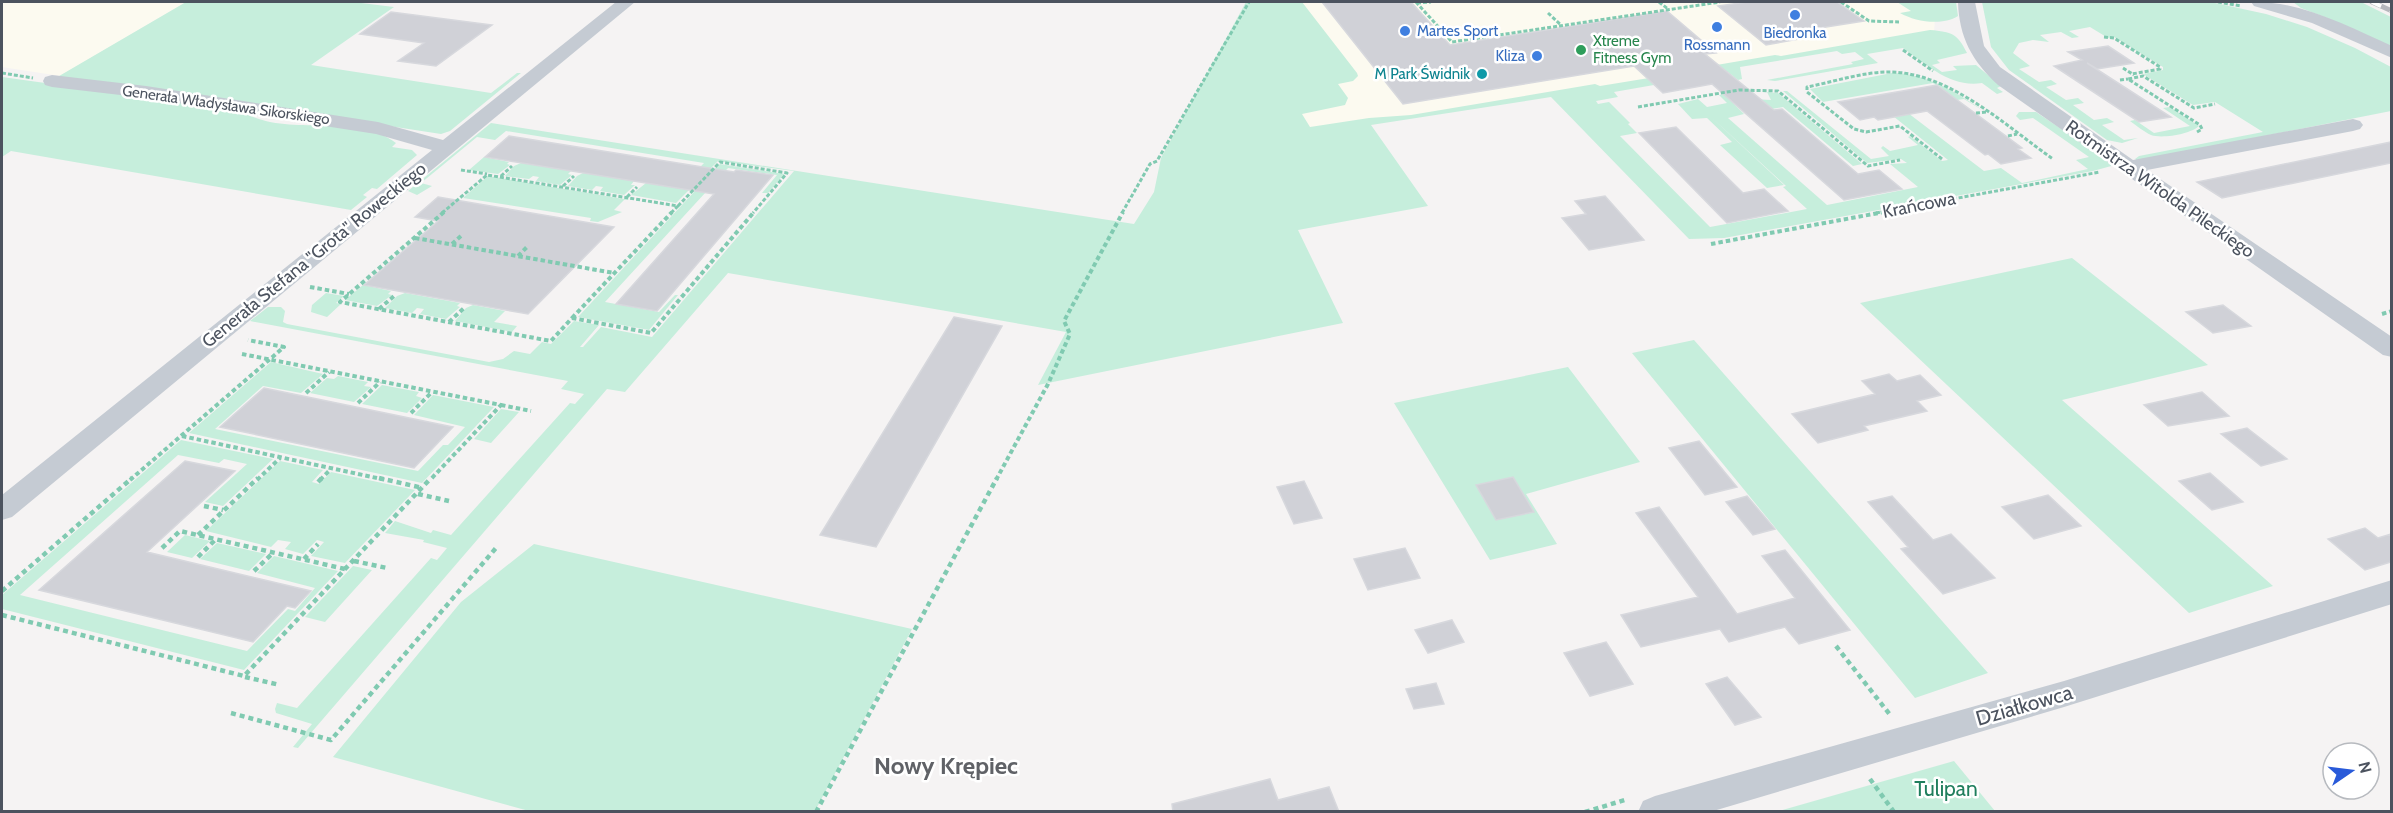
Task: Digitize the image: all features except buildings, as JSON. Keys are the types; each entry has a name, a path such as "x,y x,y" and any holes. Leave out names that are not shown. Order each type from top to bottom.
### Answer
{"street":[{"name":"Generała Stefana \"Grota\" Roweckiego","path":"2,510 626,2"},
{"name":"Rotmistrza Witolda Pileckiego","path":"1966,2 1972,44 1984,62 2005,81 2391,349"},
{"path":"2260,2 2328,23 2391,53"},
{"name":"Generała Władysława Sikorskiego","path":"52,81 146,92 378,128 448,148"},
{"name":"Rotmistrza Witolda Pileckiego","path":"2128,167 2353,125"},
{"name":"Działkowca","path":"1655,812 2074,691 2391,592"}],"path":[{"path":"816,812 1048,384 1071,334 1064,321 1137,186 1150,164 1157,161 1249,2"},
{"path":"1417,2 1431,2"},
{"path":"1417,2 1452,42 1720,2"},
{"path":"1659,2 1668,9"},
{"path":"1841,2 1869,21 1899,22"},
{"path":"1548,13 1562,26"},
{"path":"2104,37 2114,38 2160,67 2160,69 2132,74"},
{"path":"1903,50 1933,71"},
{"path":"2123,68 2137,77"},
{"path":"1942,159 1900,126 1866,132 1854,129 1807,92 1807,87 1886,72 1903,72 1961,93 2054,159"},
{"path":"2,73 52,81"},
{"path":"2120,80 2143,76 2194,108 2215,104"},
{"path":"2128,79 2202,127 2201,131 2188,134"},
{"path":"1638,107 1739,90 1778,91 1868,166 1900,160"},
{"path":"1976,113 1987,111"},
{"path":"2008,136 2018,134"},
{"path":"487,175 340,302 551,341 572,318 720,162 787,173 651,333 572,318"},
{"path":"500,177 512,166"},
{"name":"Krańcowa","path":"1711,244 2128,167"},
{"path":"460,170 678,206"},
{"path":"563,187 574,176"},
{"path":"626,197 637,187"},
{"path":"451,245 462,235"},
{"path":"414,238 615,273"},
{"path":"518,256 527,247"},
{"path":"301,286 350,294"},
{"path":"379,309 394,296"},
{"path":"448,322 464,308"},
{"path":"2,591 284,347 239,338"},
{"path":"242,354 531,411"},
{"path":"306,393 330,371"},
{"path":"358,403 380,382"},
{"path":"411,413 433,392"},
{"path":"244,676 501,405"},
{"path":"182,436 423,488"},
{"path":"198,535 281,457"},
{"path":"318,482 331,468"},
{"path":"418,494 449,501"},
{"path":"204,506 224,510"},
{"path":"162,548 180,531 346,569"},
{"path":"198,557 216,539"},
{"path":"303,559 318,544"},
{"path":"231,713 331,740 496,548"},
{"path":"254,571 273,552"},
{"path":"354,561 387,568"},
{"path":"2,615 280,685"},
{"path":"1836,646 1908,738"},
{"path":"1850,755 1894,812"}],"shaded area":[{"path":"2,2 186,2 60,76 2,67"},
{"path":"1262,2 1936,2 1934,33 1176,156"}],"green space":[{"path":"186,2 353,2 394,7 311,65 491,93 517,73 521,73 450,131 441,134 143,88 54,79"},
{"path":"1246,2 1302,2 1357,73 1358,76 1353,81 1338,84 1348,98 1345,105 1302,114 1310,127 1369,118 1411,115 1595,84 1600,86 1930,30 1957,37 1967,53 1937,60 1940,63 1932,65 1942,72 1957,70 1953,66 1976,65 2001,86 1997,88 2003,92 1997,94 1982,83 1971,84 1950,79 1930,68 1903,48 1867,54 1878,63 1775,81 1767,80 1853,64 1851,62 1864,59 1855,52 1842,54 1837,51 1740,67 1742,79 1738,80 1728,72 1614,92 1618,97 1596,101 1598,104 1609,102 1630,123 1628,124 1637,133 1620,136 1710,227 1807,209 1783,187 1786,186 1710,116 1784,185 1767,188 1720,145 1732,142 1707,118 1692,119 1678,104 1698,99 1707,107 1727,103 1719,95 1724,94 1744,114 1728,118 1827,205 1918,187 1890,164 1907,163 1901,159 1867,163 1783,91 1787,91 1871,159 1889,156 1881,148 1883,146 1890,151 1918,145 1908,137 1910,136 1942,161 1948,160 1893,116 1908,113 1984,171 2001,168 2022,183 2088,169 2076,160 2089,157 2033,118 2020,120 2016,116 2019,112 2036,112 2115,165 2093,171 1724,238 1689,239 1551,97 1371,125 1428,206 1298,230 1343,323 1038,385 1066,332 728,273 625,392 607,389 298,748 293,747 312,724 276,713 277,703 297,708 431,558 437,560 447,548 423,542 424,540 385,533 395,521 431,533 433,530 451,535 570,403 575,404 584,394 561,389 568,381 250,321 268,307 281,307 285,311 283,322 287,324 489,362 503,359 514,351 530,354 542,342 551,344 574,321 599,325 580,347 583,347 601,327 652,337 794,171 718,161 676,203 631,195 646,183 680,188 704,163 506,131 495,140 477,137 421,183 432,186 417,195 408,191 491,123 1134,224 1154,192 1161,158"},
{"path":"1897,2 1956,2 1958,16 1937,22 1921,21 1900,13 1911,11"},
{"path":"1982,2 2215,3 2266,14 2307,27 2391,67 2391,111 2138,161 2135,159 2139,156 2263,132 2215,102 2193,105 2143,74 2163,70 2163,67 2114,37 2108,38 2090,27 2069,31 2079,37 2072,38 2061,32 2040,35 2049,42 2033,40 2019,43 2013,53 2030,66 2019,69 2039,82 2051,80 2057,84 2046,87 2066,100 2078,98 2084,103 2073,105 2094,120 2107,118 2114,122 2102,125 2124,140 2138,138 2122,143 2107,140 2009,70 1991,47"},
{"path":"2293,2 2361,2 2391,17 2391,49 2301,8"},
{"path":"1892,73 1928,80 1951,90 1982,110 1964,99 1957,100 1933,83 1823,102 1810,89"},
{"path":"2,77 240,110 258,119 277,123 359,128 379,133 396,143 392,147 412,150 417,155 377,189 372,188 363,195 367,197 351,210 11,151 2,157"},
{"path":"1767,92 1778,93 1862,164 1853,166 1783,107 1766,110 1752,99 1771,100"},
{"path":"2170,107 2199,126 2183,133 2156,136 2148,134 2130,121 2135,120 2154,133 2190,126 2163,108"},
{"path":"484,157 509,162 507,164 510,165 498,174 469,170"},
{"path":"521,163 571,171 568,174 572,175 560,185 536,181 539,177 533,176 529,179 505,176 514,166"},
{"path":"720,164 784,174 768,193 762,193 777,175 728,168 605,302 659,312 675,295 678,295 649,330 578,317"},
{"path":"583,173 634,181 631,185 635,185 624,195 600,191 603,187 596,186 592,190 568,186"},
{"path":"488,176 630,200 624,200 614,210 622,212 598,222 590,221 591,218 463,198"},
{"path":"2072,258 2208,365 2062,400 2273,586 2189,613 1860,303"},
{"path":"363,285 391,291 388,294 392,295 377,306 345,300"},
{"path":"326,293 344,296 336,303 341,304 327,317 311,312 312,305"},
{"path":"405,293 460,303 457,306 460,307 446,319 420,314 424,309 417,308 412,313 385,308 397,296"},
{"path":"473,305 505,311 494,322 517,326 512,332 455,321 466,308"},
{"path":"1694,340 1988,673 1915,698 1632,353"},
{"path":"271,362 323,374 301,393 263,386 215,429 418,471 443,445 448,445 465,427 414,415 433,395 494,407 422,483 189,433"},
{"path":"1568,367 1640,462 1526,494 1557,544 1490,560 1394,403"},
{"path":"338,376 368,382 364,386 371,387 354,402 310,393 327,378 334,379"},
{"path":"382,385 419,392 416,396 422,398 407,413 362,404"},
{"path":"501,409 519,412 491,443 474,439"},
{"path":"181,440 273,459 223,506 205,502 247,464 224,459 219,463 178,455 20,595 247,651 288,609 295,611 315,588 257,573 274,556 338,571 244,670 2,609 2,595"},
{"path":"280,461 323,470 312,482 319,484 331,472 415,490 345,563 311,556 324,542 317,540 303,554 285,549 291,542 278,540 271,547 206,531"},
{"path":"185,535 210,541 192,558 167,552"},
{"path":"217,543 266,554 249,571 200,559"},
{"path":"534,544 912,629 815,811 529,811 333,757 461,602"},
{"path":"353,566 372,570 325,622 305,617"},
{"name":"Tulipan","path":"1954,761 1995,811 1779,811"}],"railway":[{"path":"2372,2 2392,11"}],"place":[{"name":"Biedronka","path":"1795,15"},
{"name":"Rossmann","path":"1717,27"},
{"name":"Martes Sport","path":"1405,31"},
{"name":"Xtreme Fitness Gym","path":"1581,50"},
{"name":"Kliza","path":"1537,56"},
{"name":"M Park Świdnik","path":"1482,74"}],"district":[{"name":"Nowy Krępiec","path":"946,765"}]}
